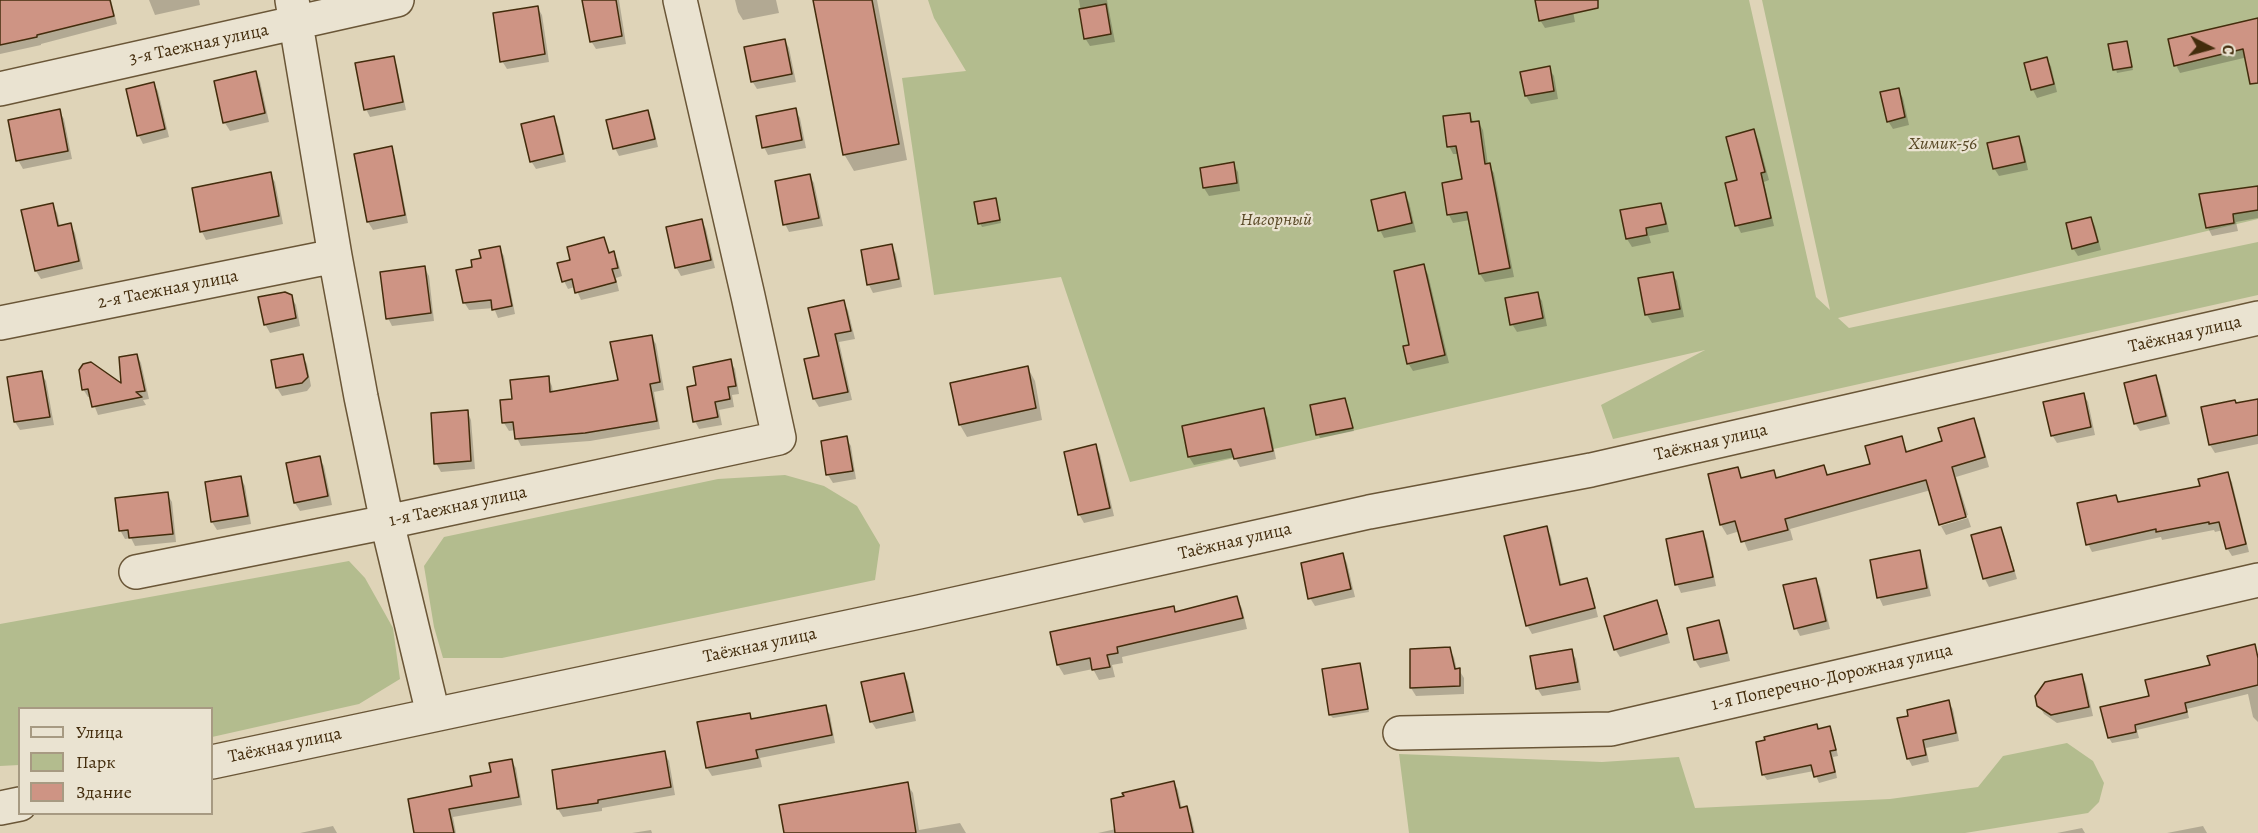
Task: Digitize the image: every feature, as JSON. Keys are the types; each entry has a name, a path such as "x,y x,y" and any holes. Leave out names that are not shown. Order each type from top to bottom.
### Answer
{"street":[{"name":"3-я Таежная улица","path":"0,89 294,12 397,0"},
{"name":"1-я Таежная улица","path":"136,572 387,522 779,438 680,0"},
{"path":"294,12 335,256 387,522 433,714"},
{"name":"2-я Таежная улица","path":"0,323 335,256"},
{"name":"Таёжная улица","path":"213,762 919,612 1369,512 1591,470 2258,318"},
{"name":"1-я Поперечно-Дорожная улица","path":"1400,733 1611,729 2258,580"},
{"path":"0,808 18,804"}],"green space":[{"name":"Нагорный","path":"928,0 1749,0 1816,297 1830,310 1762,0 2258,0 2258,219 1838,318 1849,328 2258,242 2258,295 1613,439 1601,405 1705,350 1130,482 1061,277 934,295 902,78 966,71 934,18"},
{"path":"785,475 824,486 857,506 880,545 875,580 502,658 443,658 434,627 424,566 444,537 718,479"},
{"path":"349,561 365,578 393,628 400,679 359,704 213,737 213,707 18,707 18,765 0,766 0,624"},
{"path":"2067,743 2093,761 2104,783 2099,802 2088,813 1965,833 1409,833 1399,754 1602,762 1679,757 1695,808 1890,799 1978,787 2003,756"}],"building":[{"path":"0,0 110,0 114,16 0,45"},
{"path":"582,0 616,0 622,36 590,42"},
{"path":"813,0 872,0 899,144 843,155"},
{"path":"1535,0 1598,0 1598,8 1539,21"},
{"path":"1106,4 1111,34 1084,39 1079,9"},
{"path":"538,6 545,54 500,62 493,13"},
{"path":"2258,18 2258,83 2250,84 2243,49 2174,66 2168,39"},
{"path":"785,39 792,74 751,82 744,47"},
{"path":"2127,41 2132,67 2113,70 2108,44"},
{"path":"394,56 403,102 364,110 355,63"},
{"path":"2047,57 2054,84 2031,90 2024,63"},
{"path":"1550,66 1554,91 1525,96 1520,72"},
{"path":"256,71 265,113 223,123 214,81"},
{"path":"154,82 165,129 137,136 126,89"},
{"path":"1899,88 1905,117 1887,122 1880,92"},
{"path":"796,108 802,140 762,148 756,116"},
{"path":"60,109 68,151 16,161 8,120"},
{"path":"648,110 655,139 613,149 606,120"},
{"path":"1470,113 1471,122 1479,121 1485,164 1490,163 1510,268 1479,274 1467,212 1447,215 1442,183 1462,179 1456,146 1447,147 1443,116"},
{"path":"554,116 563,154 530,162 521,124"},
{"path":"1754,129 1765,172 1761,173 1771,218 1735,226 1725,183 1737,180 1726,137"},
{"path":"2019,136 2025,162 1993,169 1987,143"},
{"path":"392,146 405,215 367,222 354,154"},
{"path":"1234,162 1237,183 1203,188 1200,168"},
{"path":"271,172 279,216 200,232 192,188"},
{"path":"810,174 819,218 783,225 775,181"},
{"path":"2258,186 2258,210 2233,214 2234,223 2206,228 2199,194"},
{"path":"1405,192 1412,223 1378,231 1371,200"},
{"path":"996,198 1000,220 978,224 974,202"},
{"path":"53,203 58,226 71,223 79,261 35,271 21,210"},
{"path":"1661,203 1666,224 1646,228 1647,235 1626,239 1620,210"},
{"path":"2091,217 2098,242 2072,249 2066,223"},
{"path":"702,219 711,260 675,268 666,227"},
{"path":"604,237 609,253 614,251 618,268 612,269 616,282 575,293 572,279 562,282 557,263 570,260 567,247"},
{"path":"892,244 899,279 867,285 861,250"},
{"path":"500,246 512,306 492,310 491,300 463,303 456,270 472,267 471,260 481,258 479,250"},
{"path":"1424,264 1445,355 1407,364 1403,346 1409,345 1394,271"},
{"path":"425,266 431,313 386,319 380,272"},
{"path":"1673,272 1680,309 1645,315 1638,278"},
{"path":"285,292 292,295 296,318 264,325 258,297"},
{"path":"1538,292 1543,318 1510,325 1505,298"},
{"path":"844,300 851,331 835,334 848,392 813,399 804,359 819,356 808,308"},
{"path":"652,335 660,382 650,384 657,421 585,433 515,439 513,422 502,423 500,400 512,399 510,380 549,376 550,392 618,380 610,342"},
{"path":"137,354 145,391 136,392 142,397 92,407 88,389 82,390 79,370 83,364 91,362 121,383 119,357"},
{"path":"303,354 308,377 302,383 276,388 271,360"},
{"path":"731,359 736,386 728,387 730,399 715,402 718,417 693,422 687,387 696,385 693,367"},
{"path":"1028,366 1036,408 959,425 950,383"},
{"path":"42,371 50,417 14,422 7,377"},
{"path":"2156,375 2166,416 2134,424 2124,383"},
{"path":"2084,393 2091,427 2051,436 2043,402"},
{"path":"1345,398 1353,428 1316,435 1310,405"},
{"path":"2258,399 2258,435 2209,445 2201,407 2235,400 2236,403"},
{"path":"1264,408 1273,451 1234,459 1231,449 1188,457 1182,426"},
{"path":"468,410 471,461 434,464 431,413"},
{"path":"1974,418 1985,457 1952,467 1966,517 1939,525 1926,480 1785,519 1788,530 1741,542 1735,521 1720,525 1708,474 1738,467 1741,478 1774,470 1776,478 1824,465 1827,475 1870,464 1865,446 1902,436 1906,452 1942,441 1938,428"},
{"path":"847,436 853,471 826,475 821,441"},
{"path":"1096,444 1110,508 1078,515 1064,452"},
{"path":"320,456 328,496 294,503 286,463"},
{"path":"2228,472 2246,544 2226,549 2219,522 2209,524 2209,522 2156,532 2156,529 2086,545 2077,503 2116,495 2118,502 2200,486 2198,479"},
{"path":"241,476 248,516 211,522 205,482"},
{"path":"168,492 173,534 129,538 128,530 119,531 115,498"},
{"path":"1547,526 1560,585 1587,578 1595,608 1526,626 1504,536"},
{"path":"2001,527 2014,571 1983,579 1971,535"},
{"path":"1703,531 1713,577 1675,585 1666,539"},
{"path":"1920,550 1927,588 1877,598 1870,560"},
{"path":"1343,553 1351,589 1308,599 1301,563"},
{"path":"1816,578 1826,621 1794,629 1783,585"},
{"path":"1237,596 1243,618 1117,647 1118,653 1107,655 1110,667 1092,670 1090,658 1057,665 1050,632 1174,606 1175,612"},
{"path":"1657,600 1667,634 1614,650 1604,616"},
{"path":"1719,620 1727,653 1694,660 1687,628"},
{"path":"2255,644 2258,658 2258,685 2185,703 2187,712 2135,725 2136,732 2108,738 2100,707 2149,696 2145,680 2210,665 2207,656"},
{"path":"1450,647 1455,669 1460,668 1460,686 1410,688 1410,649"},
{"path":"1572,649 1578,682 1536,689 1530,656"},
{"path":"1360,663 1368,709 1329,715 1322,669"},
{"path":"904,673 913,712 870,722 861,682"},
{"path":"2082,674 2089,707 2051,715 2037,706 2035,696 2045,682"},
{"path":"1949,700 1956,733 1923,740 1926,755 1907,759 1897,718 1908,716 1907,710"},
{"path":"826,705 832,735 756,750 758,758 706,768 697,722 750,713 751,719"},
{"path":"1817,724 1818,729 1830,726 1836,750 1830,751 1835,772 1814,777 1811,765 1762,775 1756,742 1765,740 1764,737"},
{"path":"665,751 671,787 598,800 598,803 557,809 552,770"},
{"path":"512,759 519,797 449,809 454,833 414,833 408,799 472,786 470,776 491,772 489,763"},
{"path":"1174,781 1180,808 1187,806 1193,833 1115,833 1111,799 1124,796 1122,793"},
{"path":"908,782 916,833 784,833 779,805"}],"park label":[{"name":"Химик-56","path":"1943,145"}]}
